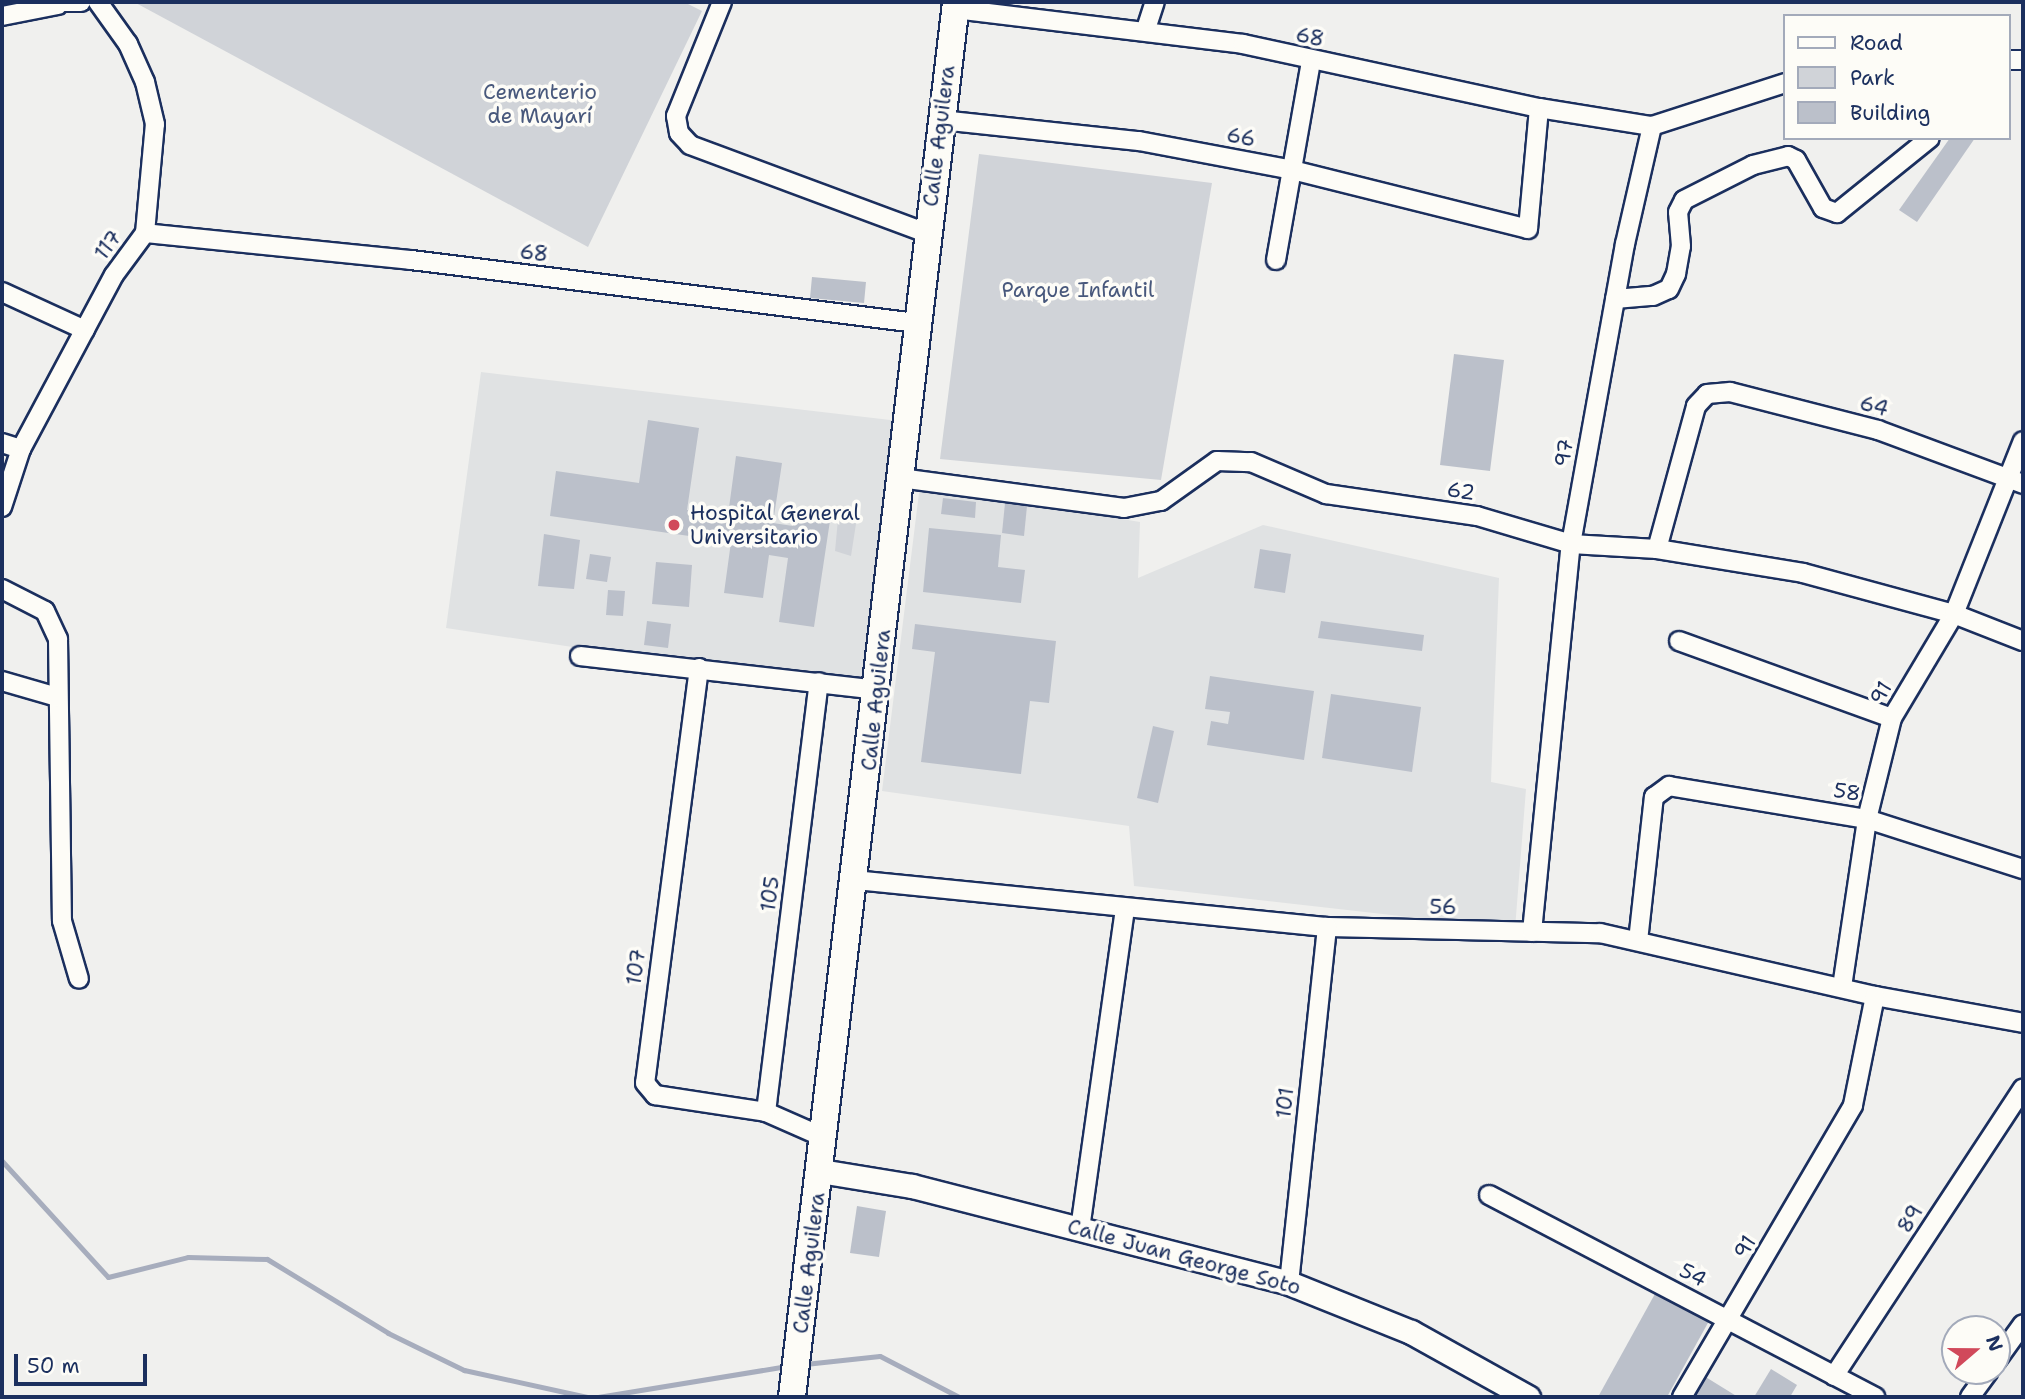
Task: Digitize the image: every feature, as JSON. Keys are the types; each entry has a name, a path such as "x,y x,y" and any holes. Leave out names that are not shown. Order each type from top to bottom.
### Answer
{"main road":[{"name":"Calle Aguilera","path":"792,1397 878,690 926,233 956,6"}],"street":[{"path":"2,16 57,3 81,2"},
{"name":"117","path":"2,507 21,449 114,275 145,233 155,124 145,82 128,44 98,2"},
{"path":"1146,29 1155,2"},
{"path":"718,3 676,116 679,133 690,145 926,233"},
{"name":"68","path":"956,6 1146,29 1243,44 1311,61 1539,108 1652,126"},
{"path":"1276,260 1311,61"},
{"path":"1652,126 1784,83"},
{"name":"66","path":"941,120 1139,141 1292,170 1528,229 1539,108"},
{"name":"97","path":"1532,932 1571,544 1615,299 1652,126"},
{"path":"1615,299 1653,296 1669,289 1681,246 1678,212 1684,200 1754,165 1788,156 1796,160 1823,208 1837,213 1928,140"},
{"name":"68","path":"145,233 411,260 917,323"},
{"path":"2,292 85,330"},
{"name":"64","path":"1657,549 1696,405 1707,394 1730,392 1878,430 2016,481"},
{"name":"91","path":"1842,987 1867,818 1892,718 1954,614 2016,481 2023,441"},
{"path":"2,443 21,449"},
{"name":"62","path":"900,478 1124,508 1161,501 1217,461 1237,460 1326,494 1477,516 1571,544 1657,549 1803,573 1954,614 2023,641"},
{"path":"2,589 45,611 58,639 57,697 62,733 62,921 79,979"},
{"path":"1679,641 1892,718"},
{"path":"580,656 878,690"},
{"name":"107","path":"699,668 646,1083 662,1096 766,1112 825,1138"},
{"path":"2,681 57,697"},
{"name":"105","path":"766,1112 819,682"},
{"name":"58","path":"1638,941 1658,790 1669,786 1867,818 2023,869"},
{"name":"56","path":"855,880 1125,910 1327,927 1600,933 1875,996 2023,1023"},
{"path":"1080,1228 1125,910"},
{"name":"101","path":"1289,1283 1327,927"},
{"name":"91","path":"1682,1397 1730,1320 1853,1105 1875,996"},
{"name":"89","path":"1834,1376 2023,1088"},
{"name":"Calle Juan George Soto","path":"820,1171 912,1186 1289,1283 1411,1332 1501,1390 1528,1397"},
{"name":"54","path":"1489,1195 1875,1397"},
{"path":"2011,1341 2023,1324"}],"shaded area":[{"name":"Hospital General Universitario","path":"481,372 899,421 871,692 446,628"},
{"path":"920,485 1140,522 1138,578 1263,525 1499,578 1491,782 1526,789 1515,929 1134,886 1129,826 882,791"}],"green space":[{"name":"Cementerio de Mayarí","path":"134,2 684,2 702,11 588,247"},
{"name":"Parque Infantil","path":"979,154 1212,183 1161,480 940,459"},
{"path":"858,511 851,556 835,551 838,519"}],"building":[{"path":"1949,140 1974,140 1917,222 1899,210"},
{"path":"812,277 866,282 864,303 810,298"},
{"path":"1454,354 1504,360 1490,471 1440,465"},
{"path":"648,420 699,428 687,510 728,515 736,456 782,463 773,523 793,526 795,508 831,514 814,627 779,622 788,558 769,555 763,598 724,593 731,542 550,516 556,471 639,483"},
{"path":"943,498 976,502 975,518 941,514"},
{"path":"1005,503 1027,506 1024,536 1002,533"},
{"path":"929,528 1001,535 998,567 1025,570 1021,603 923,592"},
{"path":"544,534 580,540 574,589 538,586"},
{"path":"1260,549 1291,554 1285,593 1254,588"},
{"path":"590,554 611,557 607,582 586,579"},
{"path":"656,562 692,565 689,607 652,604"},
{"path":"608,590 625,591 623,616 606,615"},
{"path":"647,621 671,624 668,648 644,645"},
{"path":"1321,621 1424,635 1422,651 1318,638"},
{"path":"915,624 1056,641 1049,703 1030,701 1021,774 921,762 935,652 912,649"},
{"path":"1210,676 1314,691 1304,760 1207,745 1211,721 1228,724 1230,712 1205,709"},
{"path":"1331,694 1421,707 1412,772 1322,758"},
{"path":"1153,726 1174,731 1158,803 1137,798"},
{"path":"857,1206 886,1211 879,1257 850,1253"},
{"path":"1656,1292 1709,1321 1667,1397 1598,1397"},
{"path":"1771,1369 1797,1385 1790,1397 1754,1397"},
{"path":"1704,1376 1738,1397 1691,1397"}],"waterway":[{"path":"2,1161 108,1277 188,1257 267,1259 388,1333 464,1370 587,1397"},
{"path":"805,1364 880,1356 959,1397"},
{"path":"598,1397 788,1366"}],"place":[{"name":"Hospital General Universitario","path":"674,525"}]}
